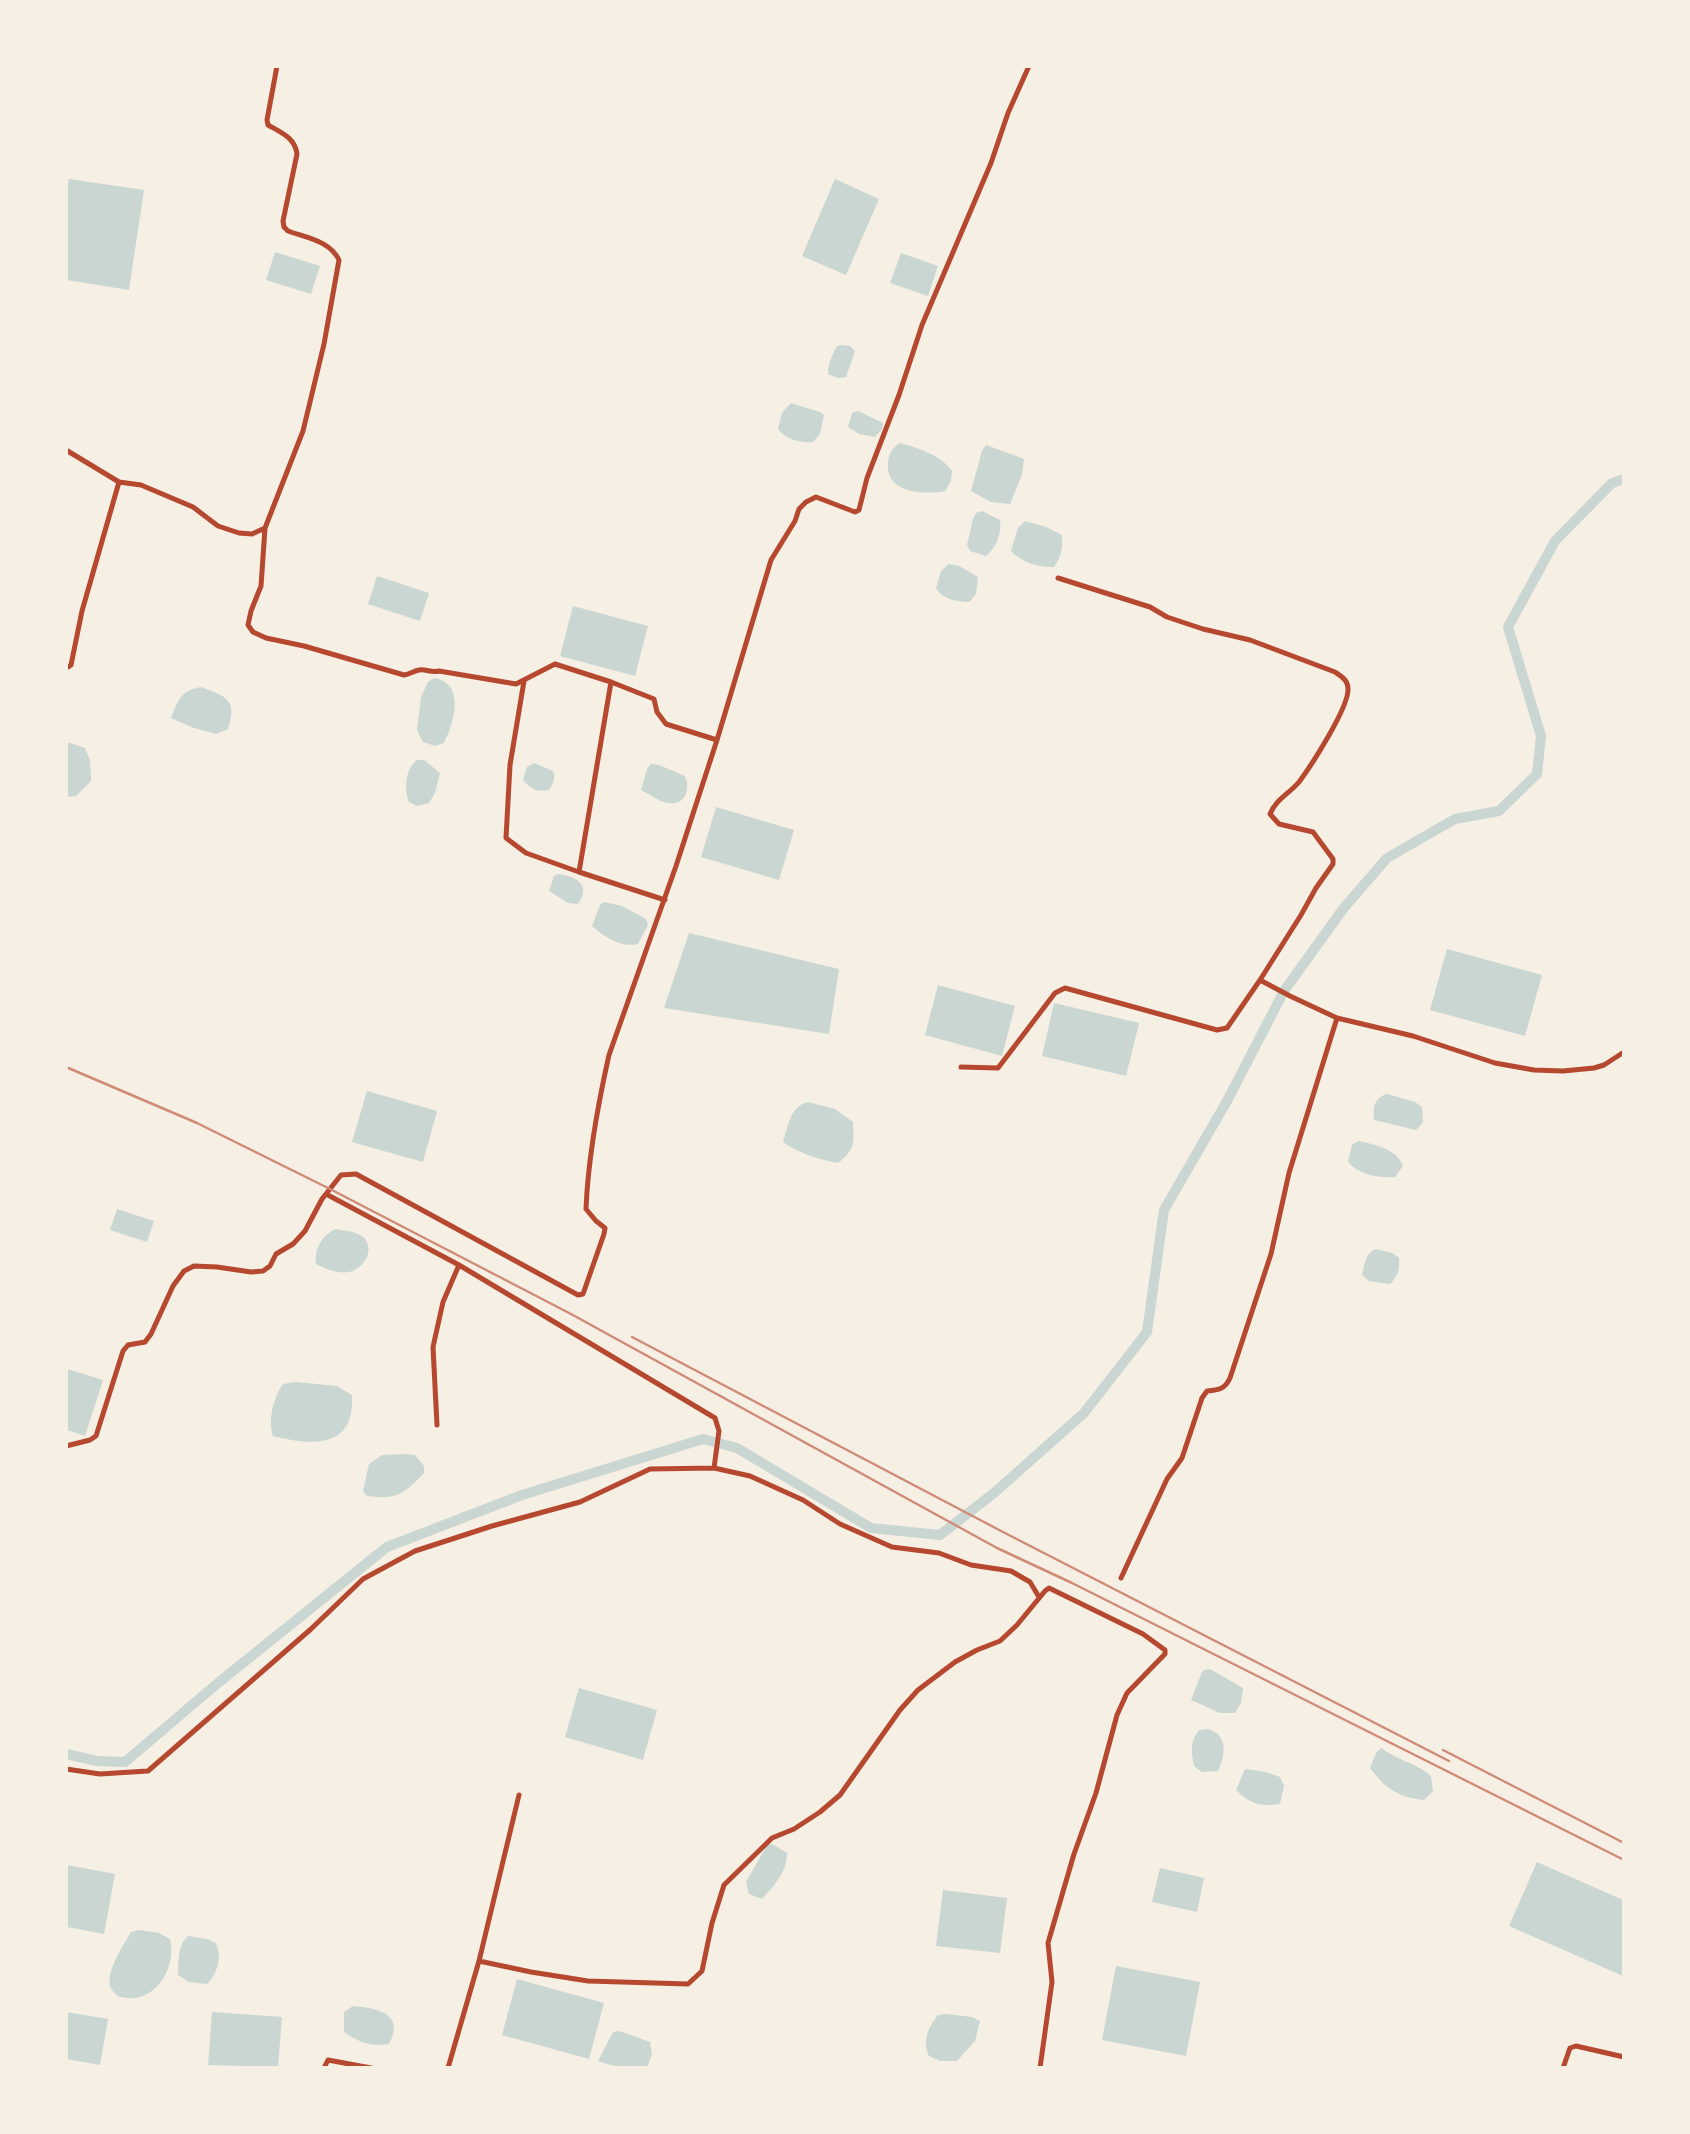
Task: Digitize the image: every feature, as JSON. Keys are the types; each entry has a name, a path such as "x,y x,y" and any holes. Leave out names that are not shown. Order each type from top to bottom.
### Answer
{"street":[{"path":"277,66 268,125 289,137 296,144 297,154 284,227 335,250 339,260 324,344 303,431 265,528 261,586 248,625 253,632 266,638 304,646 404,676 416,670 433,673 439,671 516,684 555,664 654,699 657,712 666,724 717,740"},
{"path":"66,1446 96,1436 123,1351 128,1345 145,1342 173,1286 184,1271 194,1266 251,1272 263,1270 270,1265 276,1254 293,1244 306,1231 326,1194 341,1175 356,1174 578,1296 583,1294 605,1228 586,1209 602,1085 609,1055 665,900 771,560 799,509 806,502 816,497 855,512 859,510 867,478 922,326 1029,66"},
{"path":"66,450 119,482 141,485 193,508 218,526 252,534 265,528"},
{"path":"66,668 71,666 82,611 119,482"},
{"path":"961,1067 998,1068 1055,993 1065,988 1217,1030 1227,1028 1263,982 1316,888 1333,864 1333,859 1313,832 1279,824 1270,814 1282,796 1298,783 1333,727 1345,704 1348,689 1345,679 1335,672 1250,640 1203,629 1167,617 1150,607 1058,578"},
{"path":"524,681 510,765 506,838 526,853 665,900"},
{"path":"579,872 611,682"},
{"path":"1263,982 1337,1018 1413,1036 1495,1063 1534,1070 1563,1071 1604,1065 1623,1052"},
{"path":"1121,1578 1167,1479 1182,1458 1202,1398 1207,1391 1222,1389 1230,1378 1271,1254 1289,1173 1337,1018"},
{"path":"326,1194 459,1265 715,1418 719,1431 715,1468"},
{"path":"438,1425 433,1347 443,1302 459,1265"},
{"path":"66,1769 100,1774 148,1772 311,1629 363,1579 415,1551 580,1502 650,1469 715,1468 750,1476 803,1500 840,1524 892,1547 939,1553 971,1565 1011,1571 1030,1582 1040,1597"},
{"path":"479,1961 588,1981 688,1984 702,1971 712,1923 724,1885 772,1838 794,1829 840,1795 900,1710 918,1690 955,1662 1000,1641 1049,1588 1143,1634 1165,1650 1161,1658 1127,1693 1117,1716 1096,1794 1074,1854 1048,1943 1052,1982 1040,2067"},
{"path":"448,2067 479,1961 519,1795"},
{"path":"1563,2067 1570,2048 1576,2046 1623,2057"},
{"path":"324,2067 328,2060 371,2067"}],"shaded area":[{"path":"69,179 144,190 129,290 67,280 66,197"},
{"path":"835,179 879,199 846,275 802,256"},
{"path":"275,252 320,266 311,294 266,280"},
{"path":"901,253 938,266 928,296 890,283"},
{"path":"837,346 850,346 855,351 846,377 838,378 828,374 828,370"},
{"path":"791,403 824,415 820,434 813,442 794,440 778,429 782,413"},
{"path":"858,411 883,423 882,429 875,437 859,434 848,427 852,413"},
{"path":"900,443 929,453 947,465 952,471 951,481 945,491 918,492 900,487 894,482 889,475 889,458 892,450"},
{"path":"986,445 1024,459 1022,475 1010,504 991,502 971,491"},
{"path":"982,511 1000,520 998,540 986,556 970,551 967,545 973,519 976,513"},
{"path":"1025,521 1062,535 1061,552 1054,567 1031,564 1011,551 1018,528"},
{"path":"949,564 959,566 978,577 976,594 969,602 950,599 936,588 941,571"},
{"path":"377,576 429,593 420,621 368,604"},
{"path":"573,606 648,626 635,676 560,656"},
{"path":"434,678 444,681 450,688 455,705 444,743 435,746 423,742 417,730 421,697 428,682"},
{"path":"201,687 228,700 232,711 228,729 216,734 171,718 181,697"},
{"path":"67,742 85,748 90,760 91,781 76,796 67,797"},
{"path":"417,760 424,760 440,773 435,793 429,803 417,806 409,802 406,785 410,769"},
{"path":"534,763 553,771 554,779 549,790 534,789 523,780 527,767"},
{"path":"651,764 685,776 687,791 682,799 667,803 641,790"},
{"path":"716,807 794,830 779,880 701,857"},
{"path":"558,874 576,879 583,887 578,904 568,903 549,891 554,876"},
{"path":"604,902 622,906 646,919 648,925 638,944 619,943 592,926 600,905"},
{"path":"689,933 839,969 829,1034 664,1008"},
{"path":"1447,949 1542,975 1525,1036 1430,1010"},
{"path":"938,985 1015,1006 1002,1056 925,1035"},
{"path":"1054,1003 1139,1023 1126,1076 1042,1056"},
{"path":"367,1091 437,1111 423,1162 352,1142"},
{"path":"1387,1094 1415,1102 1422,1107 1423,1122 1416,1130 1374,1120 1375,1104"},
{"path":"808,1102 835,1109 853,1122 852,1146 838,1163 809,1156 783,1142 793,1112"},
{"path":"1358,1141 1384,1148 1396,1155 1403,1166 1395,1177 1370,1175 1348,1162 1352,1145"},
{"path":"117,1209 154,1221 147,1242 110,1230"},
{"path":"336,1229 357,1234 367,1242 366,1258 354,1270 337,1272 316,1264 320,1243"},
{"path":"1376,1249 1392,1253 1399,1258 1398,1272 1390,1284 1369,1281 1362,1275 1368,1256"},
{"path":"67,1369 103,1380 85,1436 67,1430"},
{"path":"296,1382 337,1386 352,1395 347,1426 339,1434 329,1440 316,1442 273,1436 271,1416 277,1396 283,1384"},
{"path":"382,1455 415,1455 424,1466 424,1473 399,1494 386,1497 367,1496 363,1491 369,1464"},
{"path":"1210,1669 1243,1688 1241,1703 1235,1713 1220,1713 1191,1700 1202,1672"},
{"path":"579,1688 657,1710 643,1760 565,1737"},
{"path":"1208,1729 1219,1736 1224,1747 1218,1771 1202,1772 1194,1766 1192,1747 1199,1730"},
{"path":"1381,1748 1431,1776 1433,1791 1424,1800 1400,1794 1387,1786 1370,1768"},
{"path":"1245,1769 1280,1777 1284,1786 1280,1804 1256,1803 1236,1790"},
{"path":"772,1844 787,1853 785,1866 762,1899 749,1894 746,1882 767,1845"},
{"path":"1537,1862 1623,1900 1623,1976 1509,1926"},
{"path":"67,1865 115,1874 104,1934 67,1927"},
{"path":"1160,1868 1204,1878 1197,1912 1152,1902"},
{"path":"943,1890 1007,1898 1000,1953 936,1946"},
{"path":"138,1930 159,1933 170,1939 169,1966 160,1983 145,1995 134,1998 119,1997 111,1988 110,1975 131,1932"},
{"path":"188,1936 216,1943 218,1965 207,1984 189,1982 178,1975 180,1949"},
{"path":"1116,1966 1200,1982 1186,2056 1102,2040"},
{"path":"517,1979 604,2003 589,2059 502,2035"},
{"path":"353,2006 379,2011 391,2019 394,2026 389,2044 365,2043 344,2032 344,2012"},
{"path":"66,2012 108,2019 100,2065 67,2059"},
{"path":"212,2012 282,2017 278,2067 208,2065"},
{"path":"938,2015 972,2017 980,2021 975,2041 957,2061 940,2061 929,2056 927,2050 926,2040 931,2025"},
{"path":"619,2031 650,2042 652,2054 647,2067 622,2067 598,2061 613,2032"}],"waterway":[{"path":"66,1754 97,1761 125,1762 387,1547 522,1495 703,1439 737,1448 871,1528 940,1535 994,1493 1084,1413 1147,1332 1164,1210 1227,1101 1284,991 1343,909 1387,858 1455,819 1499,811 1537,774 1541,736 1508,627 1555,541 1612,483 1624,479"}],"railway":[{"path":"66,1067 197,1123 330,1189 571,1314 997,1548 1624,1860"},
{"path":"632,1337 1003,1532 1449,1761"},
{"path":"1443,1750 1624,1843"}]}
